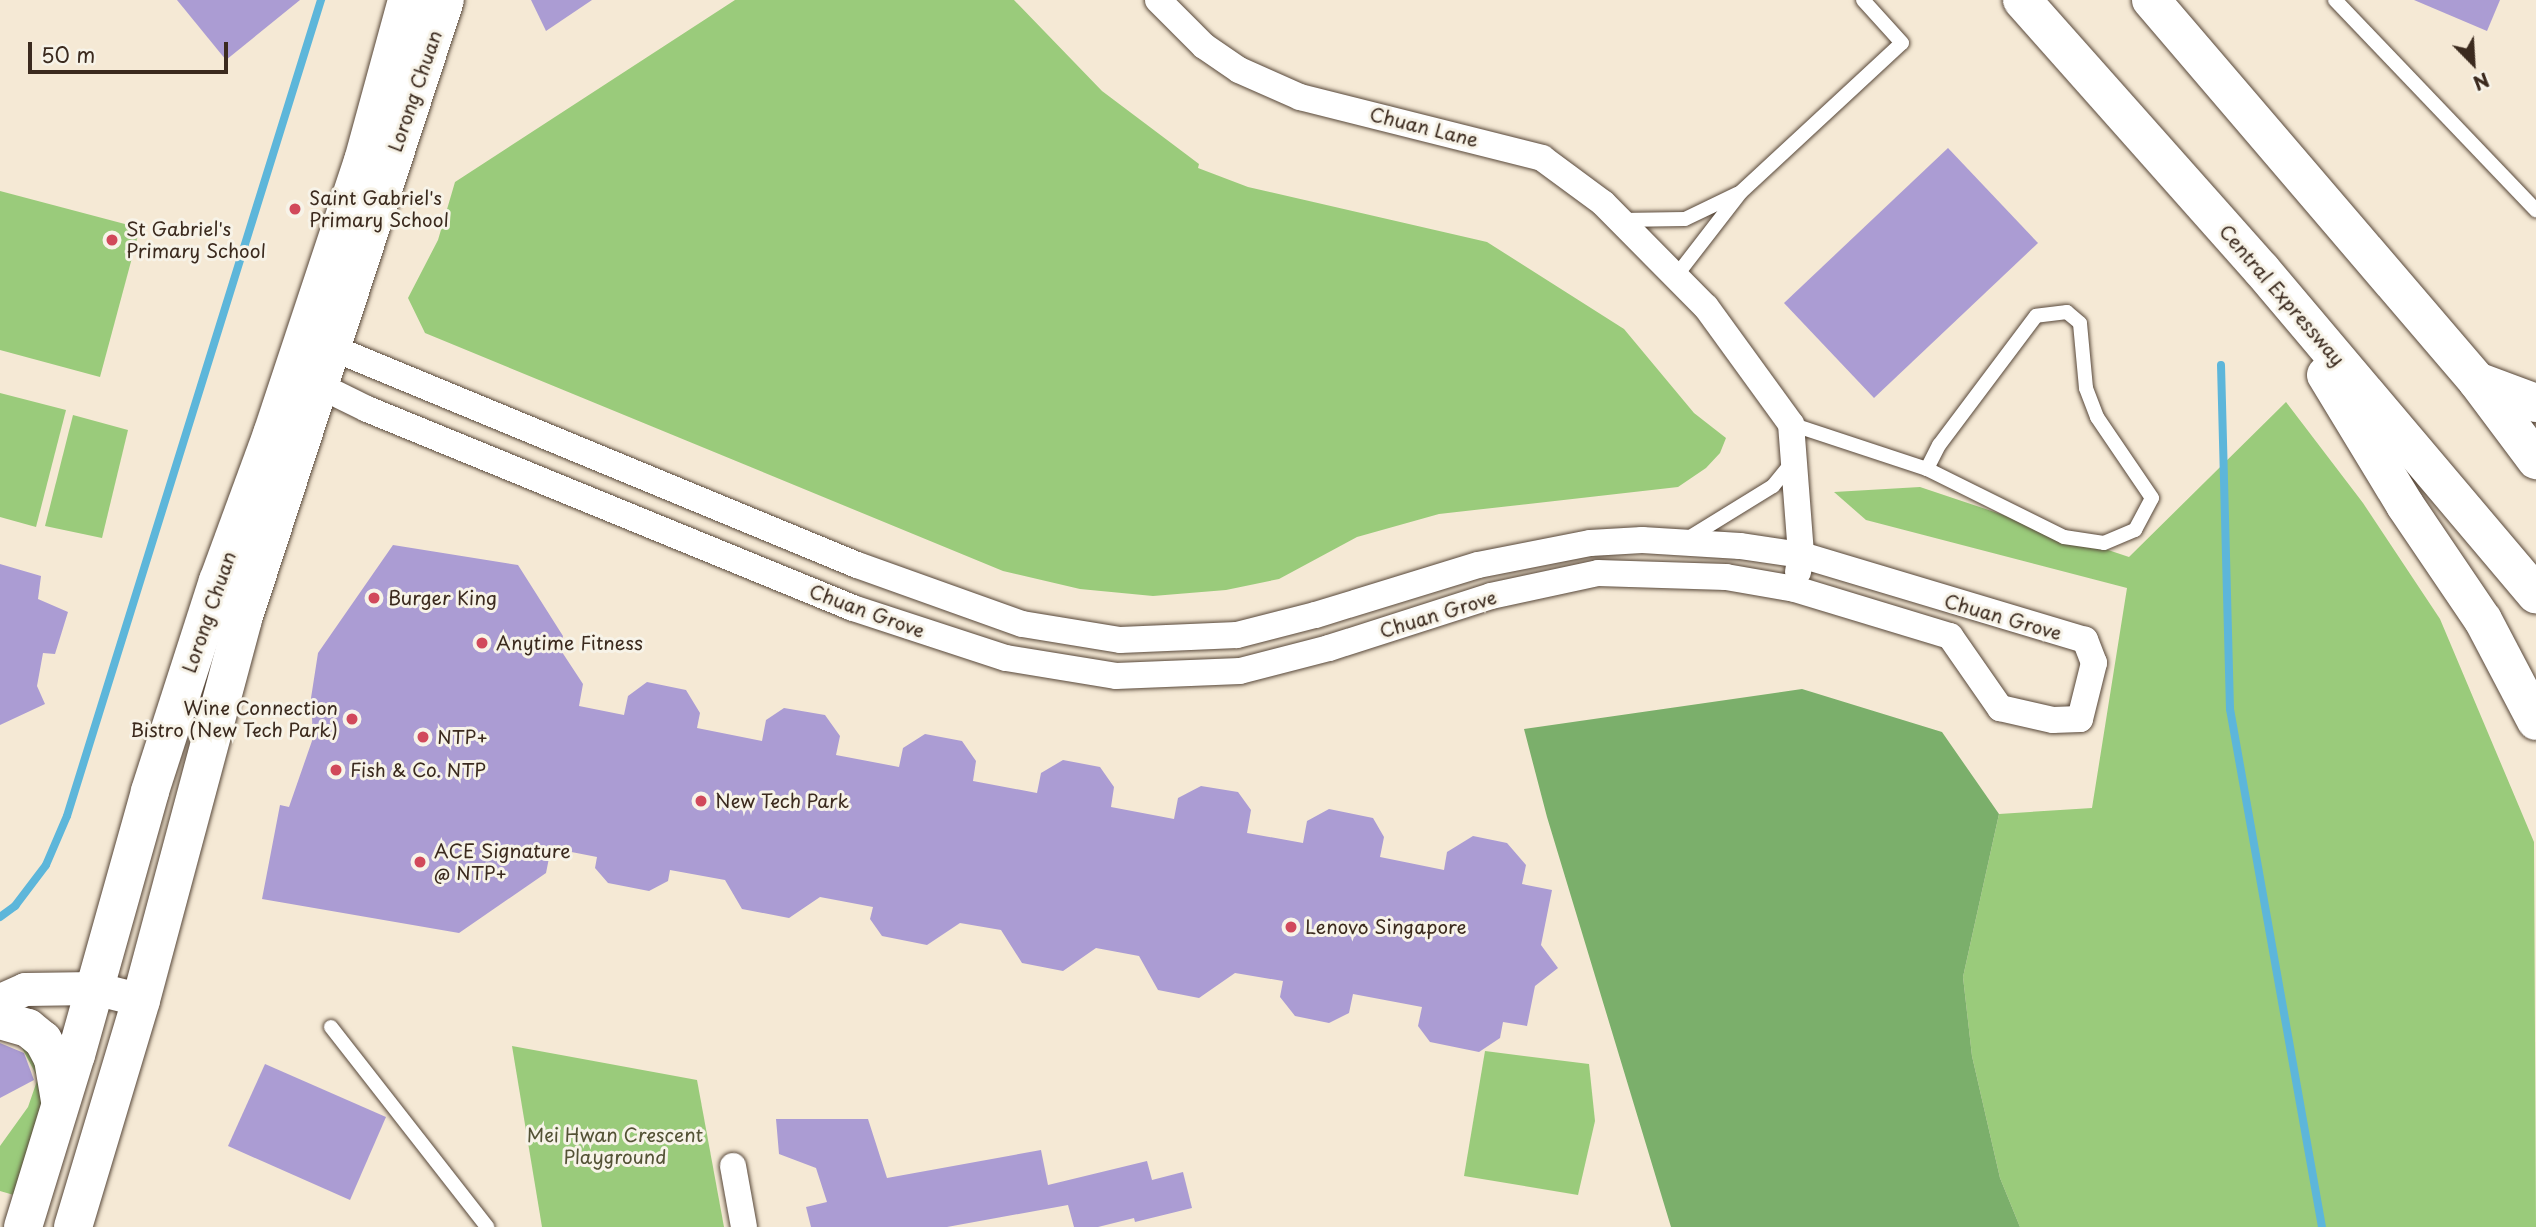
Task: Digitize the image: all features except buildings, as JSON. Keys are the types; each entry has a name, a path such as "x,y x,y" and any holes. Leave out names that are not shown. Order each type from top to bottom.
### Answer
{"main road":[{"name":"Central Expressway","path":"2022,0 2261,269 2536,594"},
{"path":"2151,0 2477,381 2536,460"},
{"name":"Lorong Chuan","path":"23,1227 61,1107 163,751 304,378 363,161 422,12"},
{"path":"2261,269 2405,505 2483,620 2536,721"},
{"name":"Lorong Chuan","path":"73,1227 141,1000 304,378"},
{"path":"2477,381 2536,403"},
{"path":"0,1020 28,1028 43,1040 53,1059 61,1107"}],"street":[{"name":"Chuan Lane","path":"1158,0 1204,46 1239,70 1300,97 1542,158 1620,220 1706,307 1791,424"},
{"name":"Chuan Grove","path":"304,378 367,410 853,608 1006,658 1116,676 1240,671 1329,648 1491,596 1598,573 1726,577 1795,589 1950,636 2000,708 2053,720 2080,719 2094,663 2085,640 1801,555 1740,546 1642,540 1590,543 1478,565 1315,615 1237,635 1120,640 1022,624 857,565 316,341"},
{"path":"1791,424 1801,555 1795,589"},
{"path":"0,1000 24,989 94,988 141,1000"},
{"path":"733,1166 744,1227"}],"lane":[{"path":"1676,276 1741,192 1902,43 1863,0"},
{"path":"2335,0 2536,210"},
{"path":"1620,220 1685,219 1741,192"},
{"path":"1791,424 1927,469 2064,537 2104,543 2134,530 2152,498 2097,417 2086,388 2080,323 2067,312 2036,316 1939,445 1927,469"},
{"path":"1679,543 1773,486 1793,460"},
{"path":"331,1027 487,1227"}],"green space":[{"path":"735,0 1014,0 1102,91 1199,164 1198,168 1248,187 1487,242 1624,329 1694,413 1726,438 1720,453 1706,468 1678,487 1439,514 1357,537 1279,579 1226,590 1153,596 1080,589 1003,571 425,333 408,298 438,240 455,182"},
{"path":"0,191 140,228 100,377 0,350"},
{"path":"0,393 66,410 36,527 0,517"},
{"path":"2286,402 2363,503 2440,619 2534,842 2536,1227 2020,1227 2000,1178 1972,1056 1963,977 1999,814 2092,808 2127,588 1866,520 1834,492 1920,487 2129,557"},
{"path":"73,415 128,430 102,538 45,526"},
{"path":"1802,689 1942,732 1999,814 1963,977 1972,1056 2000,1178 2020,1227 1671,1227 1547,817 1524,729"},
{"path":"15,1035 53,1059 31,1200 0,1191 0,1146 28,1107 38,1078"},
{"name":"Mei Hwan Crescent Playground","path":"512,1046 697,1080 724,1227 542,1227"},
{"path":"1485,1051 1589,1064 1595,1121 1578,1195 1464,1176"}],"waterway":[{"path":"0,917 15,906 46,865 67,816 321,0"},
{"path":"2221,365 2230,709 2322,1227"}],"place":[{"name":"Saint Gabriel's Primary School","path":"295,209"},
{"name":"St Gabriel's Primary School","path":"112,240"},
{"name":"Burger King","path":"374,598"},
{"name":"Anytime Fitness","path":"482,643"},
{"name":"Wine Connection Bistro (New Tech Park)","path":"352,719"},
{"name":"NTP+","path":"423,737"},
{"name":"Fish & Co. NTP","path":"336,770"},
{"name":"New Tech Park","path":"701,801"},
{"name":"ACE Signature @ NTP+","path":"420,862"},
{"name":"Lenovo Singapore","path":"1291,927"}]}
